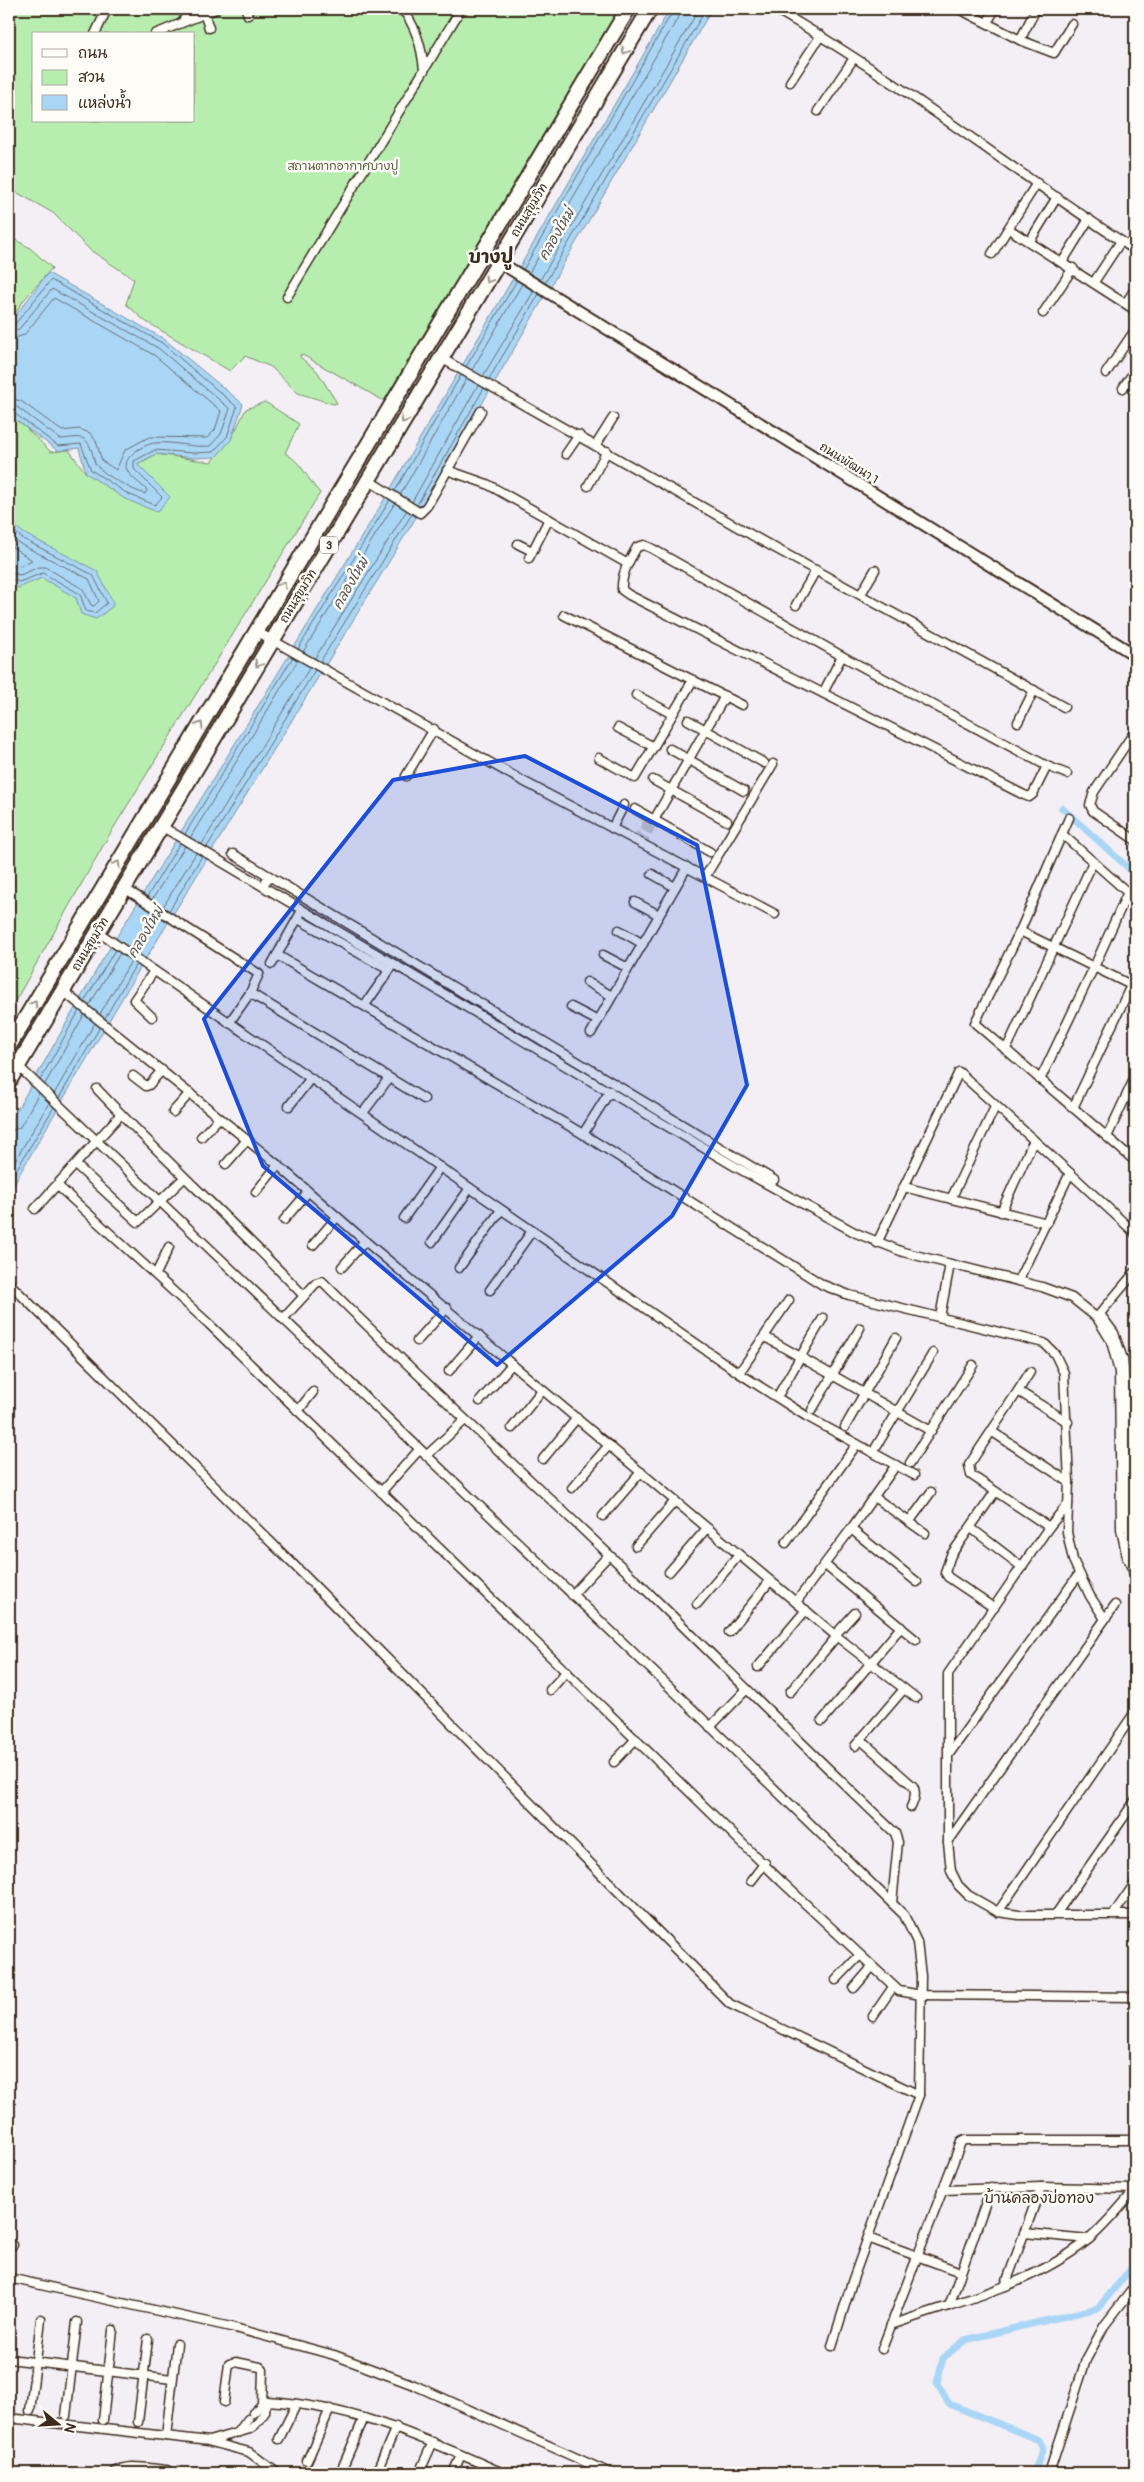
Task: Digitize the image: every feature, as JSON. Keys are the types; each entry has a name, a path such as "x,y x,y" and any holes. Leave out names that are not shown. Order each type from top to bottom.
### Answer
{"highway":[{"name":"ถนนสุขุมวิท","path":"9,1046 628,9"},
{"name":"ถนนสุขุมวิท","path":"9,1081 98,932 129,892 278,643 368,480 441,358 504,266 650,9"}],"main road":[{"name":"ถนนพัฒนา 1","path":"504,266 1135,655"}],"street":[{"path":"96,32 108,9"},
{"path":"183,21 190,9"},
{"path":"169,31 183,21 216,9"},
{"path":"402,9 408,17 419,42 424,70"},
{"path":"288,297 461,9"},
{"path":"776,9 821,35 1135,250"},
{"path":"959,9 1020,40 1054,54 1072,24"},
{"path":"987,23 995,9"},
{"path":"1020,40 1036,9"},
{"path":"204,13 209,28"},
{"path":"790,82 821,35"},
{"path":"818,111 854,58"},
{"path":"992,254 1010,229 1037,183"},
{"path":"1030,241 1057,197"},
{"path":"1063,261 1089,219"},
{"path":"1010,229 1063,261 1135,310"},
{"path":"1094,282 1121,241"},
{"path":"1043,313 1073,268"},
{"path":"1126,303 1135,289"},
{"path":"1106,373 1135,330"},
{"path":"441,358 816,570 1064,707"},
{"path":"1123,388 1135,370"},
{"path":"368,480 420,513 427,506 481,411"},
{"path":"596,445 613,418"},
{"path":"566,454 579,435"},
{"path":"588,486 608,451"},
{"path":"447,470 487,484 628,564"},
{"path":"518,544 530,555 549,519"},
{"path":"1047,766 1033,794 1029,797 629,595 622,590 621,581 628,564 637,547 644,545 651,548 842,656 1047,766 1067,774"},
{"path":"796,605 816,570"},
{"path":"861,594 875,570"},
{"path":"564,615 742,705"},
{"path":"256,631 612,828 775,914"},
{"path":"823,693 842,656"},
{"path":"599,758 635,778 693,680"},
{"path":"1018,722 1034,690"},
{"path":"636,695 672,714"},
{"path":"652,819 725,696"},
{"path":"688,720 764,763"},
{"path":"618,728 654,747"},
{"path":"406,776 434,729"},
{"path":"1134,836 1094,811 1090,805 1094,792 1135,731"},
{"path":"670,749 744,791"},
{"path":"705,877 773,764"},
{"path":"653,780 727,821"},
{"path":"612,828 624,805"},
{"path":"635,809 710,852"},
{"path":"1069,818 1020,931 975,1023 1135,1161"},
{"path":"166,829 381,956 392,967"},
{"path":"1062,834 1135,899"},
{"path":"233,854 549,1044 653,1112 877,1243 949,1266 1018,1281 1072,1298 1099,1316 1112,1341 1119,1372 1123,1456 1121,1529 1127,1558 1135,1574"},
{"path":"1006,1050 1093,862"},
{"path":"591,1033 687,867"},
{"path":"652,874 676,887"},
{"path":"263,886 269,876"},
{"path":"129,892 259,974 250,993 229,1023"},
{"path":"1040,1080 1128,892"},
{"path":"634,902 660,915"},
{"path":"272,964 302,910"},
{"path":"298,918 442,993 544,1052 608,1094 653,1112"},
{"path":"619,930 643,944"},
{"path":"1020,931 1133,986"},
{"path":"98,932 739,1373 806,1416 914,1475"},
{"path":"381,956 387,948"},
{"path":"278,955 583,1134 823,1285 850,1295 1044,1343 1055,1354 1064,1372 1068,1422 1069,1482 1067,1532 1073,1560 1105,1620"},
{"path":"603,955 628,968"},
{"path":"366,1005 392,967"},
{"path":"152,1017 134,1000 154,971"},
{"path":"1073,1108 1133,986 1135,977"},
{"path":"587,982 612,996"},
{"path":"442,993 448,984"},
{"path":"63,991 278,1165 365,1241 836,1636 916,1698"},
{"path":"250,993 424,1099"},
{"path":"571,1007 598,1021"},
{"path":"544,1052 549,1044"},
{"path":"18,1066 904,1915 917,1942 921,1995 919,2095 832,2346"},
{"path":"132,1076 146,1086 150,1085 162,1070"},
{"path":"877,1243 958,1073 1135,1233"},
{"path":"1107,1137 1135,1077"},
{"path":"289,1106 311,1078"},
{"path":"363,1113 388,1078"},
{"path":"97,1089 184,1178 229,1218 304,1296"},
{"path":"173,1112 190,1093"},
{"path":"583,1134 608,1094"},
{"path":"951,1199 995,1106"},
{"path":"35,1209 121,1114"},
{"path":"201,1137 219,1118"},
{"path":"226,1164 246,1141"},
{"path":"1001,1212 1033,1142"},
{"path":"76,1165 138,1222 184,1178"},
{"path":"256,1192 278,1165"},
{"path":"404,1218 440,1167"},
{"path":"1018,1281 1070,1174"},
{"path":"758,1175 774,1180"},
{"path":"57,1185 156,1274 893,1987 904,1993 921,1995 1135,1997"},
{"path":"904,1187 1047,1223"},
{"path":"432,1242 470,1188"},
{"path":"284,1220 308,1192"},
{"path":"459,1268 501,1210"},
{"path":"313,1245 337,1217"},
{"path":"490,1290 532,1231"},
{"path":"342,1267 365,1241"},
{"path":"156,1274 169,1247"},
{"path":"940,1317 949,1266"},
{"path":"1099,1316 1135,1272"},
{"path":"282,1319 316,1283 322,1281 465,1420 609,1555 897,1836 892,1903"},
{"path":"9,1283 305,1576 730,2004 919,2095"},
{"path":"739,1373 765,1338 789,1300"},
{"path":"417,1342 447,1308"},
{"path":"780,1392 823,1318"},
{"path":"812,1410 860,1328"},
{"path":"449,1371 479,1336"},
{"path":"765,1338 930,1431"},
{"path":"845,1427 896,1338"},
{"path":"876,1447 933,1353"},
{"path":"480,1400 512,1364"},
{"path":"910,1463 973,1365"},
{"path":"1030,1372 973,1455 968,1469 971,1475 1049,1528"},
{"path":"512,1428 542,1390"},
{"path":"1018,1391 1068,1422"},
{"path":"298,1411 313,1392"},
{"path":"543,1459 576,1418"},
{"path":"426,1456 465,1420"},
{"path":"991,1431 1069,1482"},
{"path":"786,1543 857,1444"},
{"path":"572,1488 609,1445"},
{"path":"382,1492 419,1450"},
{"path":"1123,1456 1131,1499 1128,1524 1135,1559"},
{"path":"796,1602 825,1565 896,1465"},
{"path":"603,1516 641,1472"},
{"path":"910,1521 931,1492"},
{"path":"994,1608 948,1577 945,1572 952,1556 995,1492"},
{"path":"874,1497 925,1533"},
{"path":"636,1546 675,1501"},
{"path":"1068,1504 1049,1528 948,1674 948,1842 951,1871 958,1885 968,1895 998,1912 1018,1915 1135,1915"},
{"path":"669,1572 707,1528"},
{"path":"971,1528 1022,1567"},
{"path":"851,1529 917,1582"},
{"path":"572,1595 609,1555"},
{"path":"697,1604 739,1555"},
{"path":"825,1565 916,1640"},
{"path":"948,1755 1079,1574"},
{"path":"729,1632 770,1581"},
{"path":"948,1842 1115,1604"},
{"path":"758,1667 806,1610"},
{"path":"790,1692 855,1613"},
{"path":"822,1721 901,1627"},
{"path":"550,1690 567,1671"},
{"path":"904,1689 858,1743 913,1786 915,1798 911,1807"},
{"path":"710,1728 746,1690"},
{"path":"998,1912 1135,1712"},
{"path":"614,1762 636,1739"},
{"path":"1056,1914 1135,1800"},
{"path":"751,1881 765,1863"},
{"path":"1113,1915 1135,1883"},
{"path":"836,1980 860,1955"},
{"path":"854,1988 872,1967"},
{"path":"872,2016 893,1987"},
{"path":"882,2349 961,2142 965,2140 1135,2140"},
{"path":"942,2190 1041,2187 1135,2189"},
{"path":"1005,2286 1041,2187"},
{"path":"948,2306 991,2188"},
{"path":"891,2325 1005,2286 1048,2268 1089,2239 1135,2189"},
{"path":"1024,2233 1089,2239"},
{"path":"868,2238 955,2270"},
{"path":"9,2278 231,2327 334,2355 414,2385 610,2473"},
{"path":"1049,2473 1086,2360 1104,2326 1135,2286"},
{"path":"30,2410 41,2319"},
{"path":"66,2416 77,2322"},
{"path":"103,2420 113,2330"},
{"path":"138,2422 142,2376 148,2339"},
{"path":"166,2436 177,2344"},
{"path":"9,2359 172,2379"},
{"path":"209,2441 250,2429 257,2423 265,2412 263,2370 260,2367 236,2362 229,2364 224,2402"},
{"path":"264,2402 330,2409 396,2427 461,2454 493,2471 502,2473"},
{"path":"239,2431 264,2402"},
{"path":"279,2439 296,2405"},
{"path":"307,2461 330,2409"},
{"path":"9,2418 209,2441 249,2452 277,2473"},
{"path":"340,2473 364,2418"},
{"path":"376,2473 396,2427"},
{"path":"419,2473 434,2442"},
{"path":"453,2473 461,2454"},
{"path":"113,2473 118,2469 138,2467 168,2470 170,2473"}],"highlighted area":[{"path":"525,756 697,845 747,1085 672,1216 497,1365 263,1166 204,1019 393,780"}],"green space":[{"name":"สถานตากอากาศบางปู","path":"9,9 619,9 384,401 301,354 300,357 317,371 337,403 333,404 298,393 271,367 245,356 230,371 145,321 126,304 134,279 90,250 53,213 9,188"},
{"path":"9,236 30,248 52,268 23,301 9,324"},
{"path":"265,402 299,424 285,453 296,461 320,493 108,837 9,1012 9,415 25,427 51,452 69,450 86,473 170,497 137,465 156,454 211,462 231,439 246,409"},
{"path":"1135,2347 1135,2376 1128,2372"}],"water":[{"name":"คลองใหม่","path":"670,9 712,9 412,524 131,983 9,1192 9,1124 100,964 381,505"},
{"path":"48,273 164,339 243,404 231,440 216,457 194,458 156,454 137,464 170,497 157,512 125,499 86,473 79,448 58,451 9,415 9,324"},
{"path":"9,521 25,534 97,571 112,600 113,606 96,619 81,614 76,598 42,578 18,588 9,582"}],"waterway":[{"path":"1062,808 1135,874"},
{"path":"1034,2473 1043,2448 1039,2440 949,2404 937,2383 943,2358 965,2340 1098,2308 1135,2264"}],"tunnel":[{"path":"636,840 650,818"},
{"path":"643,844 654,820"}],"district":[{"name":"บางปู","path":"491,257"},
{"name":"บ้านคลองบ่อทอง","path":"1039,2198"}]}
